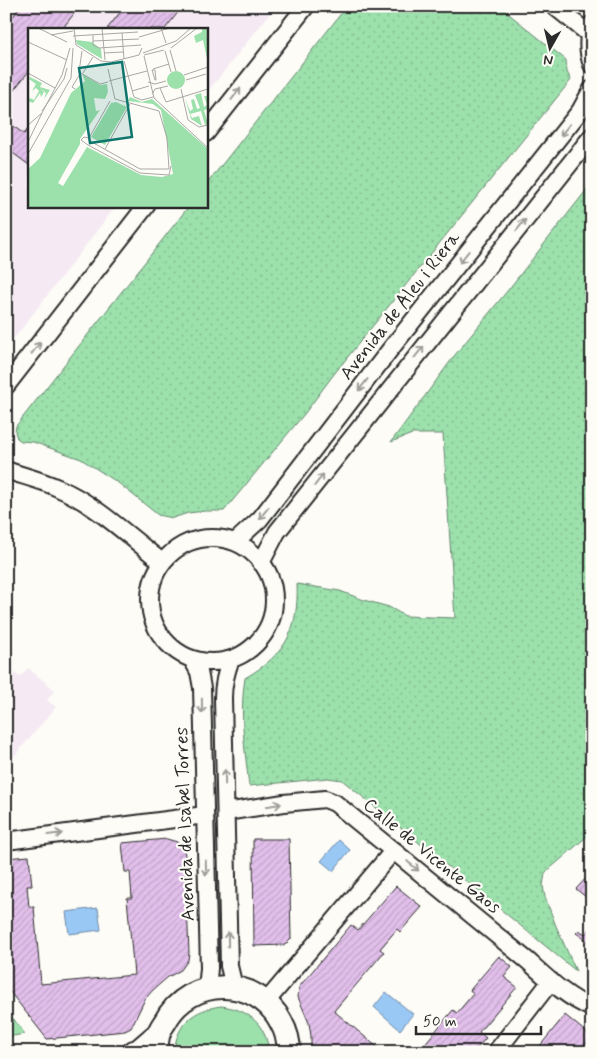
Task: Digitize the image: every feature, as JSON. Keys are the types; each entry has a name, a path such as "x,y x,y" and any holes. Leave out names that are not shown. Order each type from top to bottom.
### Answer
{"street":[{"path":"208,130 306,6"},
{"path":"554,6 590,29 588,49 592,66"},
{"name":"Avenida de Aleu i Riera","path":"235,542 260,519 389,351 580,111 592,89"},
{"path":"261,563 277,532 592,136"},
{"path":"6,386 144,208"},
{"path":"6,470 58,488 77,498 100,513 162,562"},
{"path":"208,538 235,542 254,554 268,573 274,595 274,607 271,617 265,631 249,650 231,659 212,662 192,659 176,651 163,639 157,630 150,607 151,583 162,562 182,545 208,538"},
{"name":"Avenida de Isabel Torres","path":"192,659 202,688 209,968 205,989"},
{"name":"Avenida de Isabel Torres","path":"231,659 223,688 229,966 234,987"},
{"name":"Calle de Vicente Gaos","path":"226,812 325,799 335,802 551,981 579,1003 592,1008"},
{"path":"6,841 205,815"},
{"path":"266,1002 394,850"},
{"path":"496,1052 551,981"},
{"path":"134,1052 158,1042 169,1013 185,998 205,989 234,987 251,993 266,1002 278,1016 286,1031 289,1052"}],"shaded area":[{"path":"6,6 276,6 208,91 208,28 28,28 28,208 114,208 6,349"},
{"path":"9,668 20,677 28,668 55,690 47,700 56,707 6,766 6,672"}],"green space":[{"path":"347,6 468,6 471,9 474,6 499,6 566,60 567,72 571,80 334,374 305,413 224,511 188,513 173,518 158,515 117,482 81,459 33,442 21,441 17,438 15,432 16,426 187,208 208,208 208,182"},
{"path":"592,183 592,832 545,873 543,886 556,926 576,971 342,780 328,778 249,786 243,732 243,691 245,678 272,659 289,636 296,611 297,584 340,591 389,607 405,616 455,618 443,434 412,434 391,442 455,355"},
{"path":"221,1006 247,1014 254,1020 264,1033 269,1052 174,1052 179,1033 188,1020 202,1011"},
{"path":"6,1009 25,1034 6,1037"}],"water":[{"path":"339,840 350,850 333,871 321,861"},
{"path":"98,908 101,930 69,934 66,912"},
{"path":"386,992 413,1014 400,1030 374,1007"}],"building":[{"path":"21,6 80,6 63,28 28,28 28,72 6,100 6,25"},
{"path":"125,6 183,6 166,28 108,28"},
{"path":"6,121 24,134 28,129 28,164 6,148"},
{"path":"167,839 177,842 184,850 185,855 188,960 181,970 168,977 145,999 131,1028 125,1031 47,1039 6,987 6,858 29,856 32,886 27,886 29,907 34,907 41,984 134,975 127,898 132,898 130,872 125,872 122,843"},
{"path":"253,839 289,839 291,939 285,945 254,946"},
{"path":"589,875 592,878 592,893 587,898 576,889"},
{"path":"396,886 422,907 400,932 397,929 380,949 384,952 334,1011 383,1052 311,1052 309,1023 298,997 299,987 351,925 358,930"},
{"path":"579,930 585,934 589,930 592,932 592,944 576,933"},
{"path":"499,956 512,967 504,977 517,987 479,1032 486,1038 474,1052 418,1052 453,1010 457,1013 473,994 470,990"},
{"path":"565,1015 592,1037 580,1049 584,1052 535,1052"}]}
